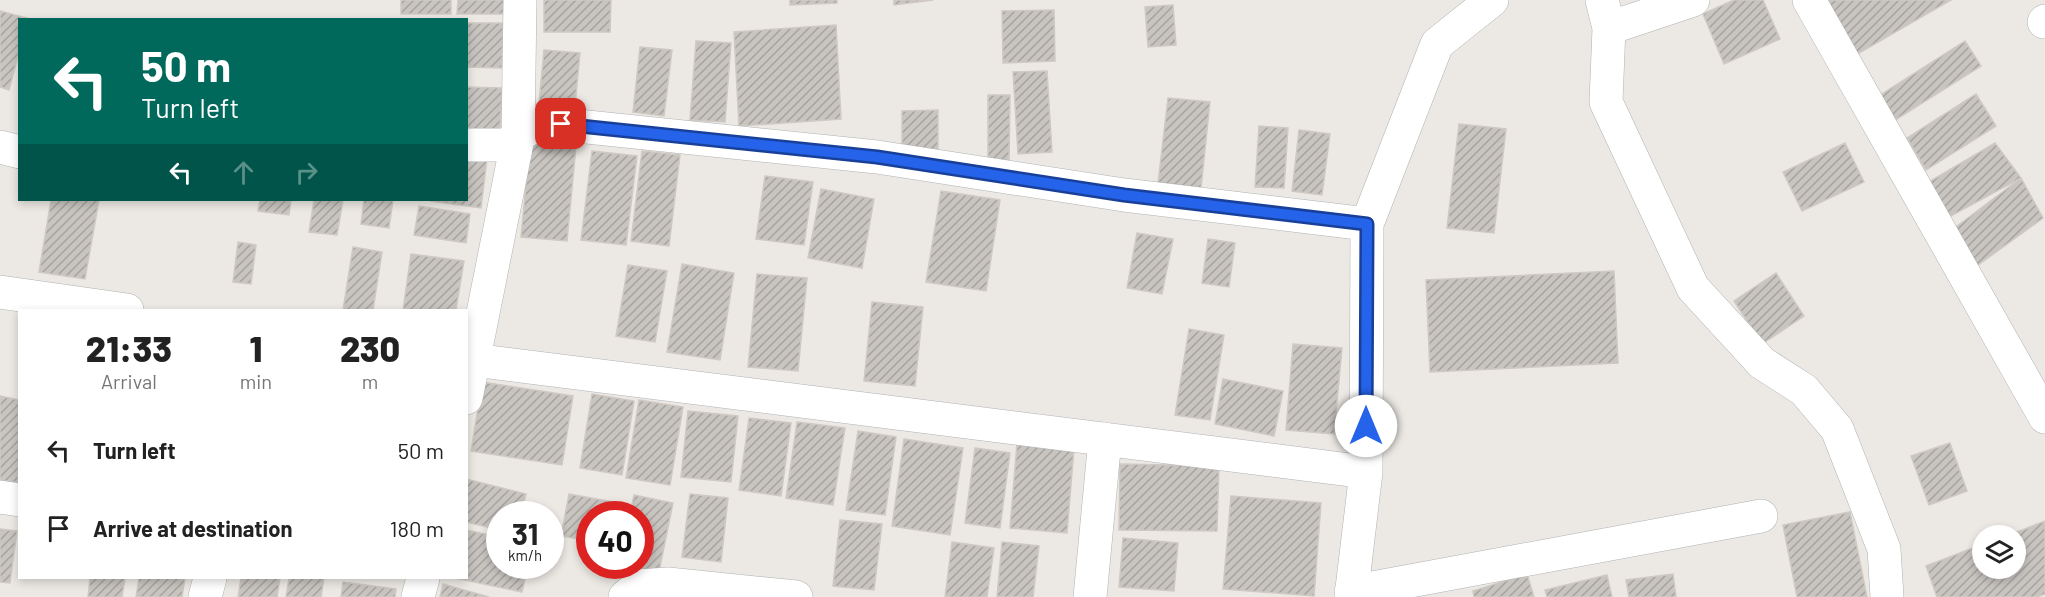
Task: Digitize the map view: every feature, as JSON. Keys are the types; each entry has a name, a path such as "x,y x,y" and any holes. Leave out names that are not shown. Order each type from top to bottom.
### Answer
{"street":[{"path":"468,383 518,138 520,0"},
{"path":"1492,0 1437,44 1367,224 1366,471 1351,594 1761,516"},
{"path":"1693,0 1606,14 1606,102 1693,288 1762,363 1804,390 1837,429 1884,549 1887,597"},
{"path":"1809,0 2045,417"},
{"path":"468,145 506,145 539,122 877,157 1124,195 1367,224"},
{"path":"0,147 18,152"},
{"path":"0,292 120,309"},
{"path":"471,360 1366,471"},
{"path":"1090,597 1105,439"},
{"path":"0,497 18,500"},
{"path":"205,597 210,579"},
{"path":"418,597 423,579"},
{"path":"625,597 638,586 668,584 796,597"}],"building":[{"path":"401,0 451,0 451,14 401,14"},
{"path":"458,0 508,0 508,14 457,14"},
{"path":"544,0 611,0 610,32 544,32"},
{"path":"790,0 837,0 837,3 790,5"},
{"path":"894,0 933,0 894,5"},
{"path":"1734,0 1763,0 1780,39 1724,64 1703,14"},
{"path":"1822,0 1951,0 1854,56"},
{"path":"1173,5 1176,45 1148,47 1145,7"},
{"path":"1054,10 1055,61 1003,63 1002,11"},
{"path":"0,11 27,18 18,18 18,56 9,90 0,87"},
{"path":"468,23 503,23 502,68 468,67"},
{"path":"836,25 841,119 739,126 734,32"},
{"path":"696,41 731,43 725,122 690,120"},
{"path":"1965,41 1981,66 1889,124 1874,99"},
{"path":"640,47 672,50 664,116 633,112"},
{"path":"544,50 580,53 575,106 539,102"},
{"path":"1047,71 1052,152 1018,154 1013,72"},
{"path":"468,87 502,88 500,131 468,131"},
{"path":"1976,94 1996,126 1926,170 1907,138"},
{"path":"988,95 1010,95 1009,164 988,164"},
{"path":"1168,98 1210,102 1201,188 1158,183"},
{"path":"938,110 938,155 902,155 902,111"},
{"path":"1459,124 1506,129 1494,233 1447,228"},
{"path":"1259,126 1288,128 1284,188 1255,187"},
{"path":"1299,130 1330,134 1322,195 1292,191"},
{"path":"530,142 576,146 567,241 521,237"},
{"path":"1845,143 1864,182 1802,211 1783,172"},
{"path":"1995,143 2021,178 1947,218 1927,183"},
{"path":"592,151 637,156 626,245 581,240"},
{"path":"642,151 680,155 669,246 631,241"},
{"path":"468,156 487,159 481,208 430,201 468,201"},
{"path":"765,176 813,182 804,245 756,239"},
{"path":"2021,178 2043,218 1974,268 1948,233"},
{"path":"821,189 874,199 862,268 808,258"},
{"path":"941,191 1000,200 986,291 926,282"},
{"path":"51,201 99,201 85,279 39,272"},
{"path":"260,201 291,201 289,215 258,211"},
{"path":"314,201 343,201 337,235 309,232"},
{"path":"364,201 393,201 389,228 361,224"},
{"path":"419,206 470,214 466,243 414,235"},
{"path":"1137,233 1173,239 1162,294 1127,288"},
{"path":"1208,239 1235,243 1229,287 1202,283"},
{"path":"238,242 256,245 251,284 233,282"},
{"path":"353,247 382,252 373,309 343,309"},
{"path":"411,254 464,261 456,309 403,309"},
{"path":"682,264 734,273 720,360 667,352"},
{"path":"628,265 667,271 655,342 616,336"},
{"path":"1614,271 1618,363 1430,372 1426,280"},
{"path":"1776,273 1804,316 1762,344 1734,301"},
{"path":"757,274 807,278 798,371 748,367"},
{"path":"872,302 923,307 915,386 864,381"},
{"path":"1189,329 1224,335 1210,420 1175,415"},
{"path":"1293,344 1342,348 1334,434 1286,430"},
{"path":"1223,379 1283,391 1274,436 1215,424"},
{"path":"482,382 573,396 562,465 471,451"},
{"path":"592,394 634,401 622,475 580,468"},
{"path":"0,396 18,400 18,483 0,480"},
{"path":"639,400 683,407 670,485 626,478"},
{"path":"688,411 738,416 731,482 681,477"},
{"path":"749,418 791,423 781,496 739,490"},
{"path":"797,422 845,428 833,505 786,498"},
{"path":"858,431 896,437 885,515 846,510"},
{"path":"904,439 963,448 950,535 892,526"},
{"path":"1950,443 1967,491 1929,505 1911,456"},
{"path":"1017,444 1074,448 1067,533 1010,528"},
{"path":"975,448 1010,453 1000,528 965,523"},
{"path":"1120,464 1219,466 1217,531 1119,530"},
{"path":"468,480 526,494 524,501 486,501 486,527 468,522"},
{"path":"569,494 608,501 576,501 576,539 564,537 564,520"},
{"path":"690,494 728,498 721,562 682,557"},
{"path":"634,495 673,503 659,572 654,571 654,501 633,501"},
{"path":"1231,496 1321,503 1314,596 1223,589"},
{"path":"1850,512 1867,597 1797,597 1783,525"},
{"path":"840,520 882,524 874,590 833,586"},
{"path":"2045,521 2045,594 2037,597 1937,597 1926,566 1972,548 1972,579 2026,579 2026,528"},
{"path":"0,529 17,531 10,583 0,582"},
{"path":"468,530 486,534 486,579 525,579 522,592 460,579 468,579"},
{"path":"1123,538 1178,543 1174,591 1119,587"},
{"path":"952,542 994,548 987,597 945,597"},
{"path":"1002,542 1039,546 1033,597 997,597"},
{"path":"1527,574 1534,597 1474,597 1473,591"},
{"path":"1673,574 1676,597 1629,597 1626,580"},
{"path":"1607,575 1612,597 1547,597 1545,590"},
{"path":"90,579 125,579 122,597 88,597"},
{"path":"139,579 185,579 182,597 136,597"},
{"path":"241,579 280,579 277,597 238,597"},
{"path":"289,579 324,579 321,597 286,597"},
{"path":"343,582 396,589 395,597 341,597"},
{"path":"443,584 489,597 440,597"}],"route":[{"path":"561,124 877,157 1124,195 1367,224 1366,426"}]}
